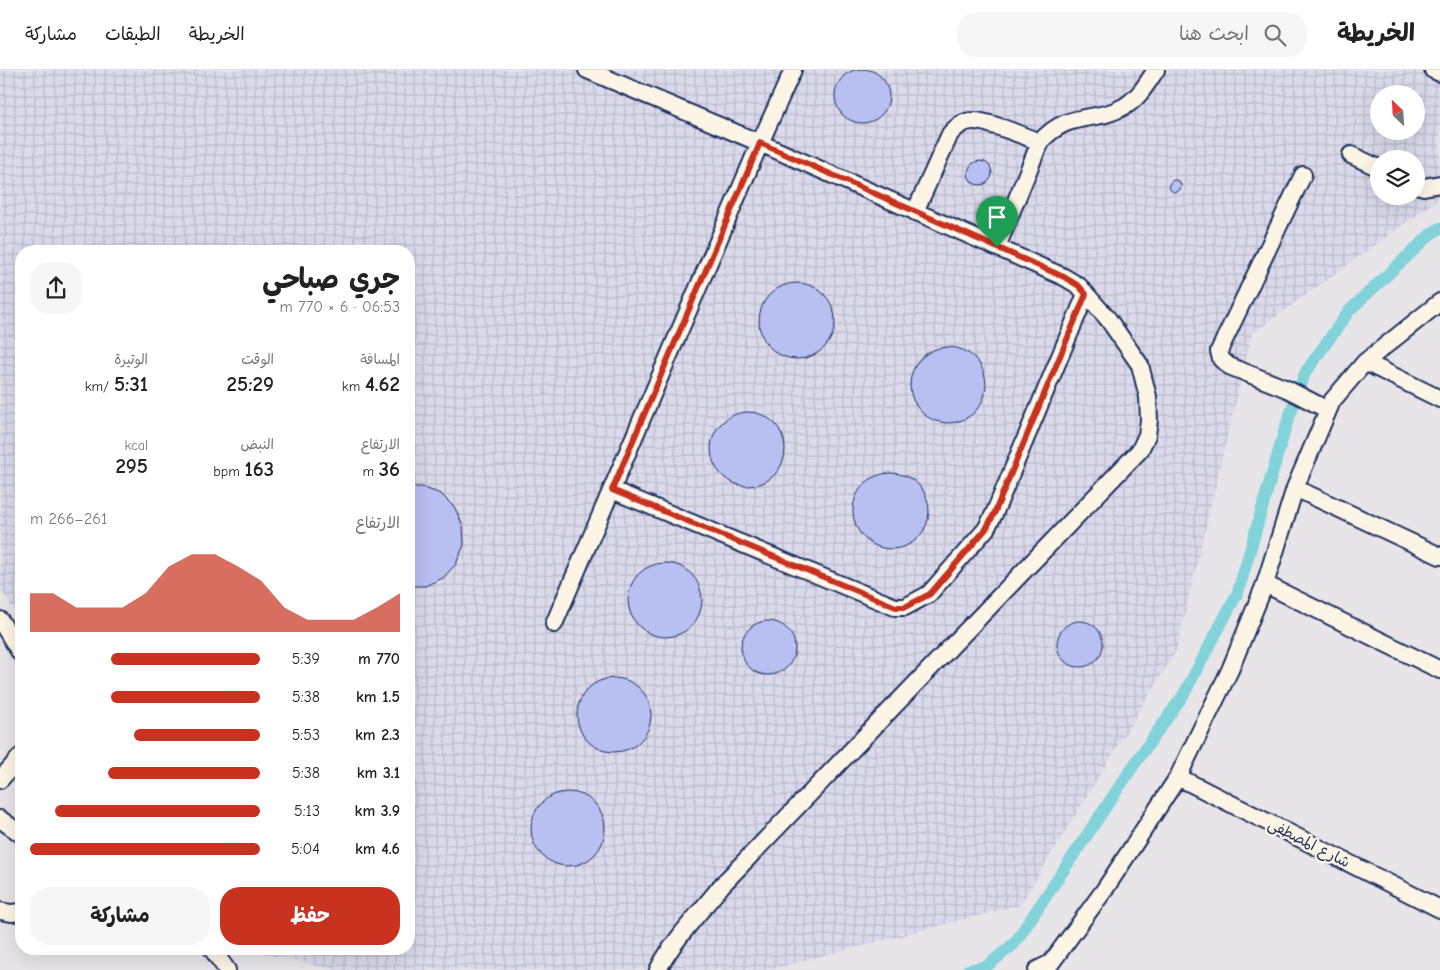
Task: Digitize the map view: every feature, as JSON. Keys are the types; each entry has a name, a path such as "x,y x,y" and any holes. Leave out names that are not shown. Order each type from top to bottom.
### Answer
{"street":[{"path":"587,70 760,143 1064,277 1079,286 1086,294 1108,320 1140,365 1148,397 1149,420 1147,435 1140,450 722,885 681,936 658,970"},
{"path":"554,624 793,70"},
{"path":"997,247 1040,142 1049,132 1073,119 1110,112 1125,106 1137,96 1156,70"},
{"path":"1432,70 1440,73"},
{"path":"915,212 950,134 964,123 974,120 984,122 1040,142"},
{"path":"1351,155 1370,164"},
{"path":"1303,175 1219,351 1221,359 1229,366 1287,388 1325,408"},
{"path":"1425,187 1440,184"},
{"path":"612,490 896,607 905,607 930,594 986,529 998,505 1086,294"},
{"path":"1037,970 1051,963 1105,889 1178,777 1230,670 1265,584 1295,488 1325,408 1365,362 1439,305"},
{"path":"1365,362 1440,398"},
{"path":"1295,488 1440,556"},
{"path":"1265,584 1440,670"},
{"path":"0,620 5,640 15,649"},
{"path":"0,780 15,763"},
{"name":"شارع المصطفى","path":"1178,777 1440,909"},
{"path":"0,819 15,830"},
{"path":"0,911 15,913"},
{"path":"216,955 227,970"}],"shaded area":[{"path":"0,70 1440,70 1440,198 1252,334 1176,651 1020,905 768,970 336,970 270,955 415,955 415,245 15,245 15,611 0,589"}],"building":[{"path":"857,69 867,69 881,77 887,86 889,96 887,106 881,115 867,123 857,123 847,118 840,111 835,101 835,91 840,81 847,74"},
{"path":"980,161 988,165 992,173 988,181 980,185 972,181 968,173 972,165"},
{"path":"1175,180 1181,186 1175,192 1169,186"},
{"path":"797,283 811,286 824,294 832,307 835,321 832,335 824,348 811,356 797,359 783,356 770,348 762,335 759,321 762,307 770,294 783,286"},
{"path":"948,347 962,350 975,358 983,371 986,385 983,399 975,412 962,420 948,423 934,420 921,412 913,399 910,385 913,371 921,358 934,350"},
{"path":"755,412 775,422 783,435 785,449 783,463 775,476 762,484 741,486 721,476 713,463 711,442 721,422 734,414"},
{"path":"891,473 905,476 918,484 926,497 929,511 926,525 918,538 905,546 891,549 877,546 864,538 856,525 853,511 856,497 864,484 877,476"},
{"path":"415,487 422,487 441,494 455,508 463,526 464,545 456,564 443,578 425,586 415,586"},
{"path":"672,563 692,573 700,586 702,600 700,614 692,627 679,635 658,637 638,627 630,614 628,593 638,573 651,565"},
{"path":"763,621 773,621 787,629 793,638 795,648 793,658 787,667 773,675 763,675 753,670 746,663 741,653 741,643 746,633 753,626"},
{"path":"1075,621 1085,621 1099,631 1103,644 1099,657 1093,663 1085,667 1075,667 1061,657 1057,649 1057,639 1067,625"},
{"path":"621,678 641,688 649,701 651,715 649,729 641,742 628,750 607,752 587,742 579,729 577,708 587,688 600,680"},
{"path":"575,792 595,802 603,815 605,829 603,843 595,856 582,864 561,866 541,856 533,843 531,822 541,802 554,794"}],"waterway":[{"path":"968,970 987,966 1014,944 1184,694 1238,592 1285,429 1305,373 1349,311 1431,234 1440,228"}],"route":[{"path":"760,143 997,247 1064,277 1079,286 1086,294 994,514 986,529 930,594 905,607 896,607 612,490 760,143"}]}
